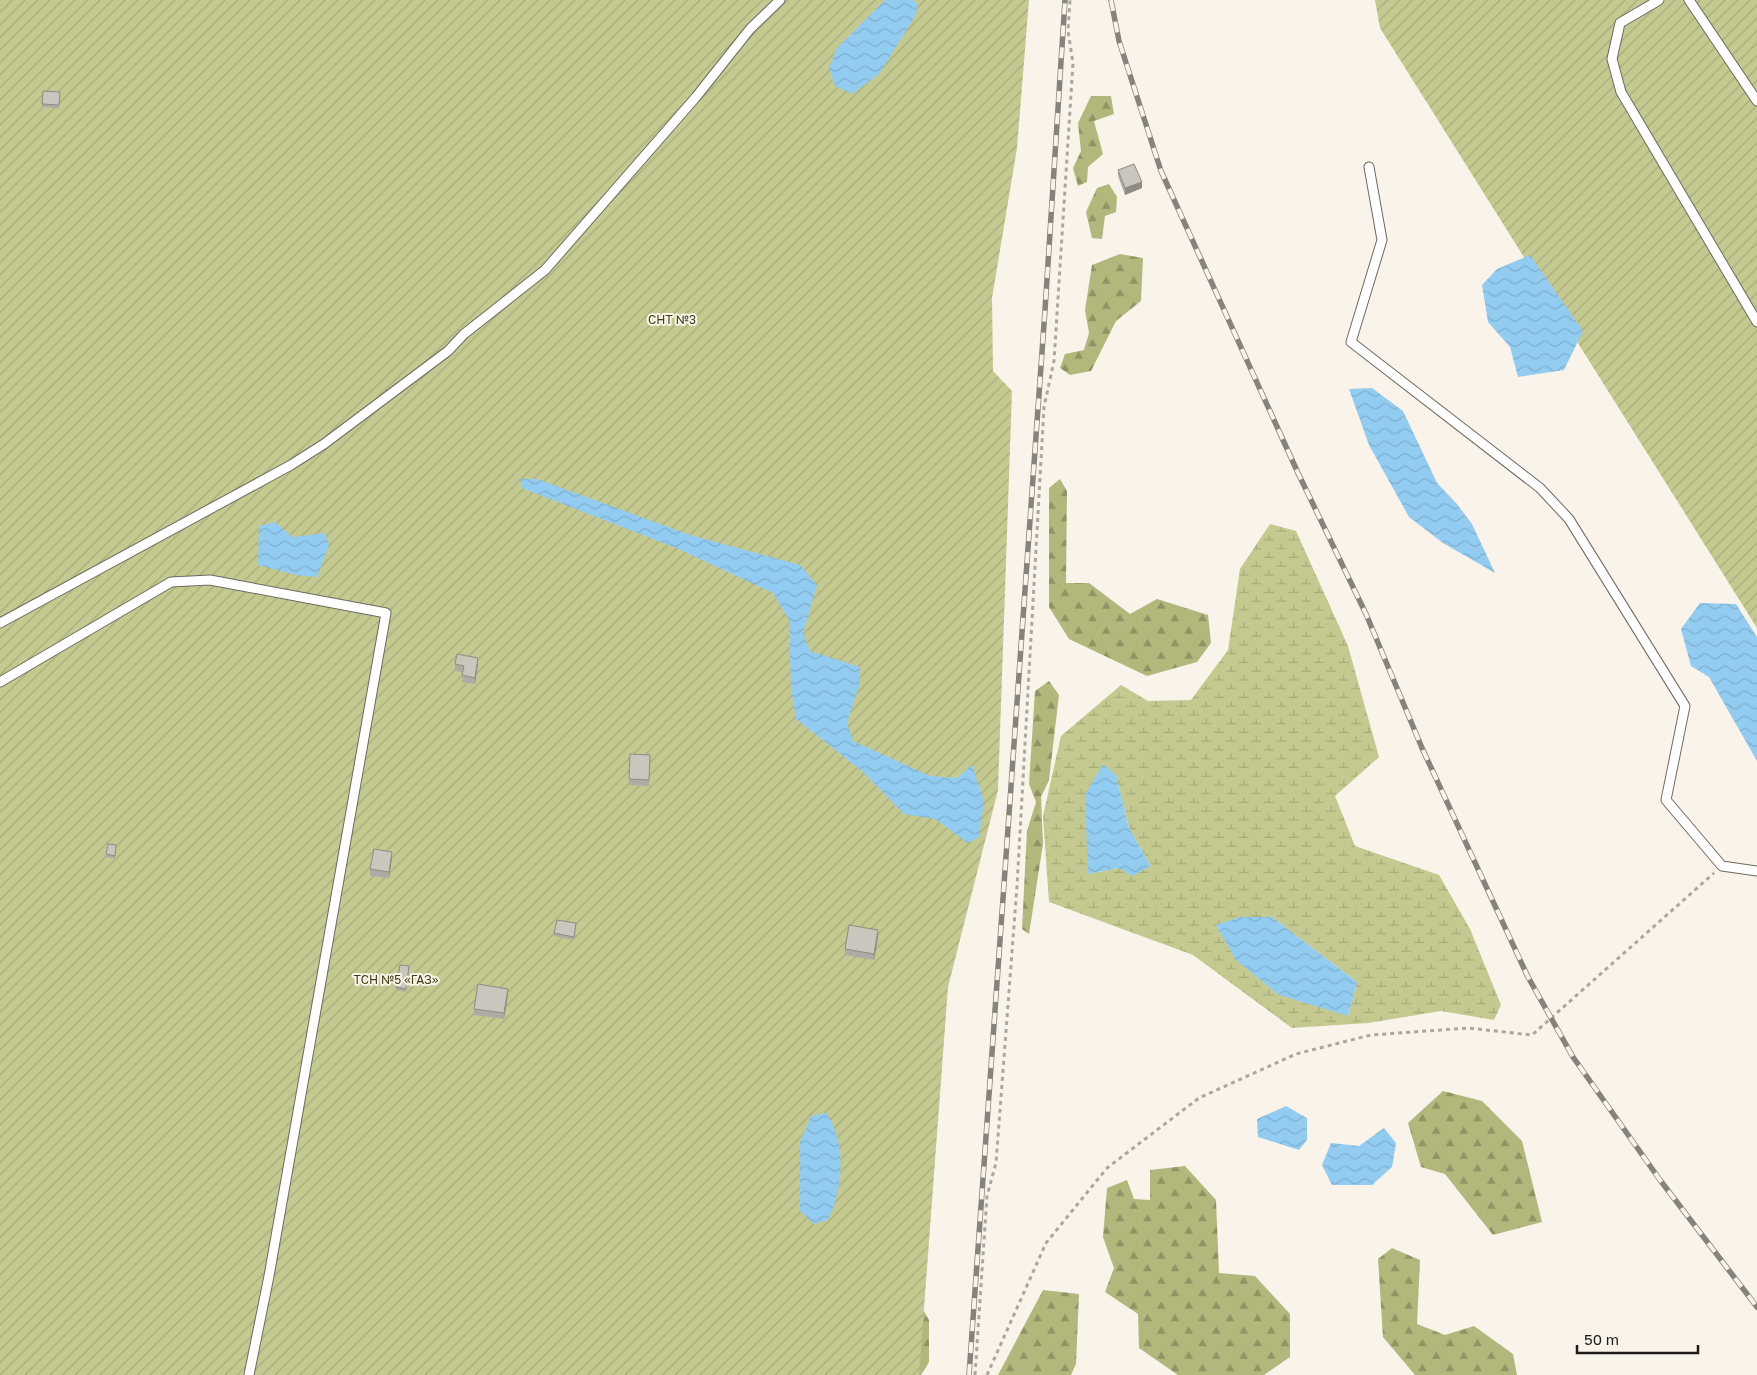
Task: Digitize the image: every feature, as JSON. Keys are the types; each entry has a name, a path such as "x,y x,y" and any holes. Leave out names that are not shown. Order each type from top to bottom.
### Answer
{"lane":[{"path":"0,623 291,465 324,444 448,351 464,334 545,270 696,97 750,29 780,0"},
{"path":"1659,0 1620,24 1612,59 1621,92 1757,322"},
{"path":"1689,0 1757,101"},
{"path":"1369,167 1382,240 1351,342 1540,488 1569,519 1685,706 1666,800 1722,866 1757,871"},
{"path":"0,682 171,582 210,580 386,613 269,1276 249,1375"}],"path":[{"path":"975,1375 987,1196 996,1163 1016,906 1044,407 1054,361 1073,63 1068,32 1070,0"},
{"path":"987,1375 1046,1243 1107,1168 1199,1098 1296,1054 1371,1035 1468,1028 1532,1035 1722,866"}],"green space":[{"path":"0,0 1029,0 1017,148 992,298 993,371 1012,391 998,790 948,987 919,1375 0,1375"},
{"path":"1375,0 1757,0 1757,628 1380,28"},
{"path":"1091,96 1111,96 1114,114 1094,121 1103,154 1088,167 1087,182 1078,186 1073,168 1081,151 1078,123"},
{"path":"1109,184 1117,197 1116,212 1105,216 1102,239 1092,238 1086,212 1097,188"},
{"path":"1120,254 1143,258 1141,301 1116,321 1091,371 1070,375 1060,368 1065,354 1084,350 1089,333 1085,310 1092,265"},
{"path":"1060,479 1067,491 1066,583 1089,583 1130,614 1157,599 1208,615 1211,643 1197,662 1147,676 1069,639 1049,607 1049,488"},
{"path":"1270,524 1296,531 1348,646 1379,757 1335,796 1355,846 1439,875 1470,929 1501,1005 1494,1020 1441,1011 1368,1023 1292,1028 1193,955 1049,902 1043,816 1061,736 1121,685 1148,701 1191,700 1228,650 1240,569","holes":["1116,775 1129,828 1151,866 1119,868 1088,874 1088,851","1272,917 1357,982 1348,1016"]},
{"path":"1049,681 1059,695 1049,780 1041,797 1043,844 1029,934 1022,929 1027,831 1036,802 1029,784 1035,691"},
{"path":"1443,1091 1482,1101 1522,1141 1542,1222 1493,1235 1445,1174 1421,1167 1408,1123"},
{"path":"1185,1166 1216,1200 1219,1273 1255,1276 1290,1314 1290,1357 1264,1375 1178,1375 1139,1348 1138,1314 1105,1292 1114,1268 1103,1237 1107,1188 1127,1180 1134,1199 1150,1200 1150,1170"},
{"path":"1392,1248 1420,1260 1417,1324 1445,1335 1474,1326 1513,1354 1517,1375 1415,1375 1383,1337 1378,1259"},
{"path":"1043,1290 1079,1294 1076,1364 1071,1375 998,1375"},
{"path":"919,1303 929,1320 929,1362 921,1375 907,1375"}],"water":[{"path":"885,0 913,0 918,4 916,15 879,74 852,94 835,86 829,68 837,48"},
{"path":"1530,255 1583,331 1564,370 1518,377 1510,347 1488,322 1482,285 1497,269"},
{"path":"1372,388 1403,411 1437,483 1457,504 1472,524 1495,573 1443,543 1409,517 1369,445 1349,389"},
{"path":"520,479 537,479 690,535 800,565 817,585 803,634 810,651 860,667 859,686 847,723 853,741 930,776 957,778 972,765 984,801 979,837 968,843 935,819 904,814 863,772 796,719 791,688 789,620 773,593 676,548 522,488"},
{"path":"275,522 292,537 325,533 329,545 317,577 296,575 258,565 259,526"},
{"path":"1700,603 1736,604 1757,637 1757,761 1709,677 1691,666 1681,629"},
{"path":"1103,764 1116,775 1129,828 1151,866 1132,876 1119,868 1088,874 1085,795"},
{"path":"1240,917 1272,917 1357,982 1348,1016 1279,995 1236,960 1216,925"},
{"path":"1286,1106 1307,1118 1307,1140 1299,1150 1258,1137 1257,1119"},
{"path":"826,1113 833,1124 840,1151 839,1180 837,1195 828,1220 814,1224 800,1211 800,1142 811,1116"},
{"path":"1384,1128 1396,1143 1392,1167 1372,1185 1332,1185 1322,1165 1331,1143 1359,1146"}],"building":[{"path":"43,91 60,92 59,105 42,104"},
{"path":"1134,164 1142,182 1125,188 1118,170"},
{"path":"457,654 478,658 475,678 462,675 464,666 455,664"},
{"path":"630,754 650,755 649,780 629,779"},
{"path":"108,844 116,845 115,856 106,854"},
{"path":"374,849 392,852 389,872 370,869"},
{"path":"557,920 576,923 574,937 554,933"},
{"path":"849,925 878,930 874,954 845,949"},
{"path":"400,965 409,966 406,989 396,987"},
{"path":"478,984 508,989 504,1013 474,1009"}],"railway":[{"path":"969,1375 1045,310 1065,0"},
{"path":"1111,0 1119,41 1161,171 1298,473 1366,614 1422,748 1528,977 1573,1057 1660,1180 1757,1307"}],"park label":[{"name":"СНТ №3","path":"672,320"},
{"name":"ТСН №5 «ГАЗ»","path":"396,980"}]}
